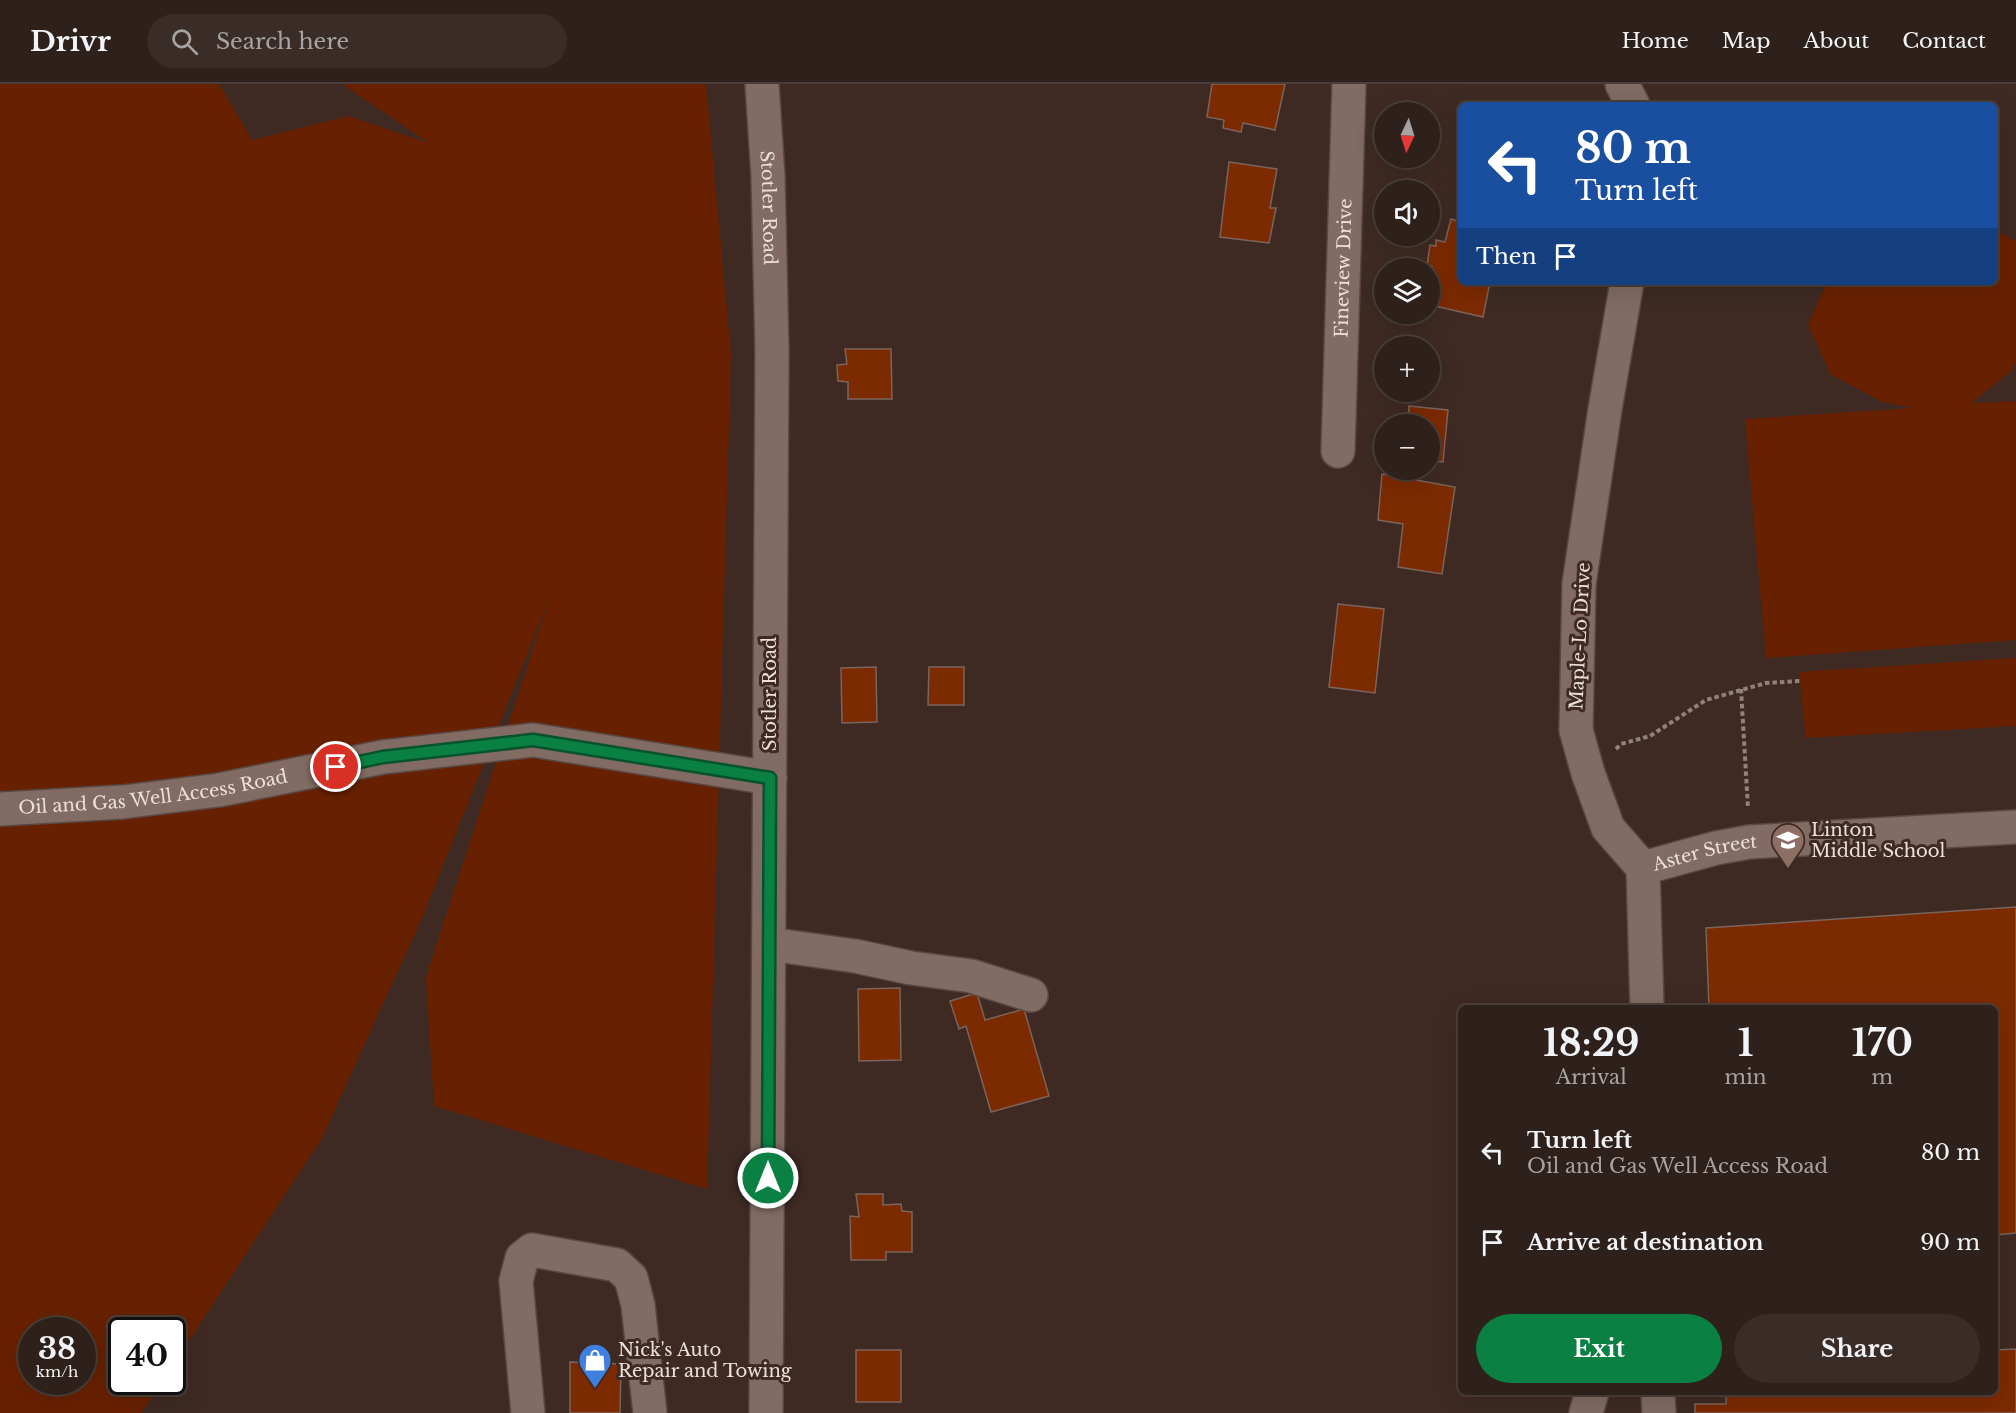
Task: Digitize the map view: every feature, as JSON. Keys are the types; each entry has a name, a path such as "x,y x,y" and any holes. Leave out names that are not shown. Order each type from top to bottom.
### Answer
{"street":[{"name":"Stotler Road","path":"762,84 768,176 772,351 766,1413"},
{"name":"Fineview Drive","path":"1338,451 1349,84"},
{"path":"1622,84 1631,102"},
{"name":"Maple-Lo Drive","path":"1626,285 1579,584 1576,730 1588,773 1608,828 1642,868"},
{"name":"Oil and Gas Well Access Road","path":"0,809 123,802 219,790 383,757 533,740 770,778"},
{"name":"Aster Street","path":"1647,1005 1642,868 1716,848 1749,842 2016,827"},
{"path":"769,944 971,976 1031,995"},
{"path":"528,1413 516,1281 522,1258 532,1250 617,1265 631,1278 638,1305 650,1413"},
{"path":"1586,1413 1591,1395"},
{"path":"1658,1395 1659,1413"}],"path":[{"path":"1588,773 1622,744 1650,736 1706,700 1766,683 1800,681"},
{"path":"1741,689 1749,842"}],"shaded area":[{"path":"0,84 219,84 252,140 348,116 429,143 342,84 706,84 731,354 707,1189 434,1106 426,977 550,597 423,916 322,1138 186,1345 186,1317 108,1317 108,1395 153,1395 141,1413 0,1413"},
{"path":"1998,232 2016,241 2016,360 2012,370 1972,403 2016,401 2016,640 1766,658 1745,419 1912,408 1882,402 1830,374 1808,324 1826,285 1998,285"},
{"path":"2016,658 2016,726 1806,738 1799,672"}],"building":[{"path":"1212,84 1285,84 1275,130 1243,123 1241,132 1223,128 1224,120 1207,117"},
{"path":"1229,162 1277,169 1270,208 1276,208 1269,243 1220,237"},
{"path":"1451,219 1458,221 1458,285 1489,285 1483,317 1440,307 1440,258 1428,258 1430,246 1440,246 1440,241 1445,242"},
{"path":"845,349 891,349 892,399 848,399 848,382 838,381 837,365 847,364"},
{"path":"1409,406 1448,410 1443,462 1440,462 1440,414 1409,414"},
{"path":"1381,480 1416,480 1455,487 1442,574 1398,567 1403,524 1378,520"},
{"path":"1338,604 1384,609 1375,693 1329,687"},
{"path":"876,667 877,722 842,723 841,668"},
{"path":"929,667 964,667 964,705 928,705"},
{"name":"Linton Middle School","path":"2016,907 2016,1233 1998,1235 1998,1005 1709,1005 1706,928"},
{"path":"900,988 901,1060 859,1061 858,989"},
{"path":"977,993 985,1020 1024,1009 1049,1096 991,1112 966,1026 959,1029 950,1001"},
{"path":"856,1194 883,1194 883,1205 901,1204 902,1211 912,1212 912,1252 886,1252 886,1260 851,1260 850,1216 859,1217"},
{"path":"2016,1349 2016,1413 1695,1413 1695,1404 1726,1404 1726,1395 1998,1395 1998,1350"},
{"path":"856,1350 901,1350 901,1402 856,1402"},
{"name":"Nick's Auto Repair and Towing","path":"570,1362 621,1364 620,1413 570,1413"}],"place":[{"name":"Linton Middle School","path":"1788,869"},
{"name":"Nick's Auto Repair and Towing","path":"595,1389"}],"route":[{"path":"336,767 383,757 533,740 770,778 768,1178"}]}
